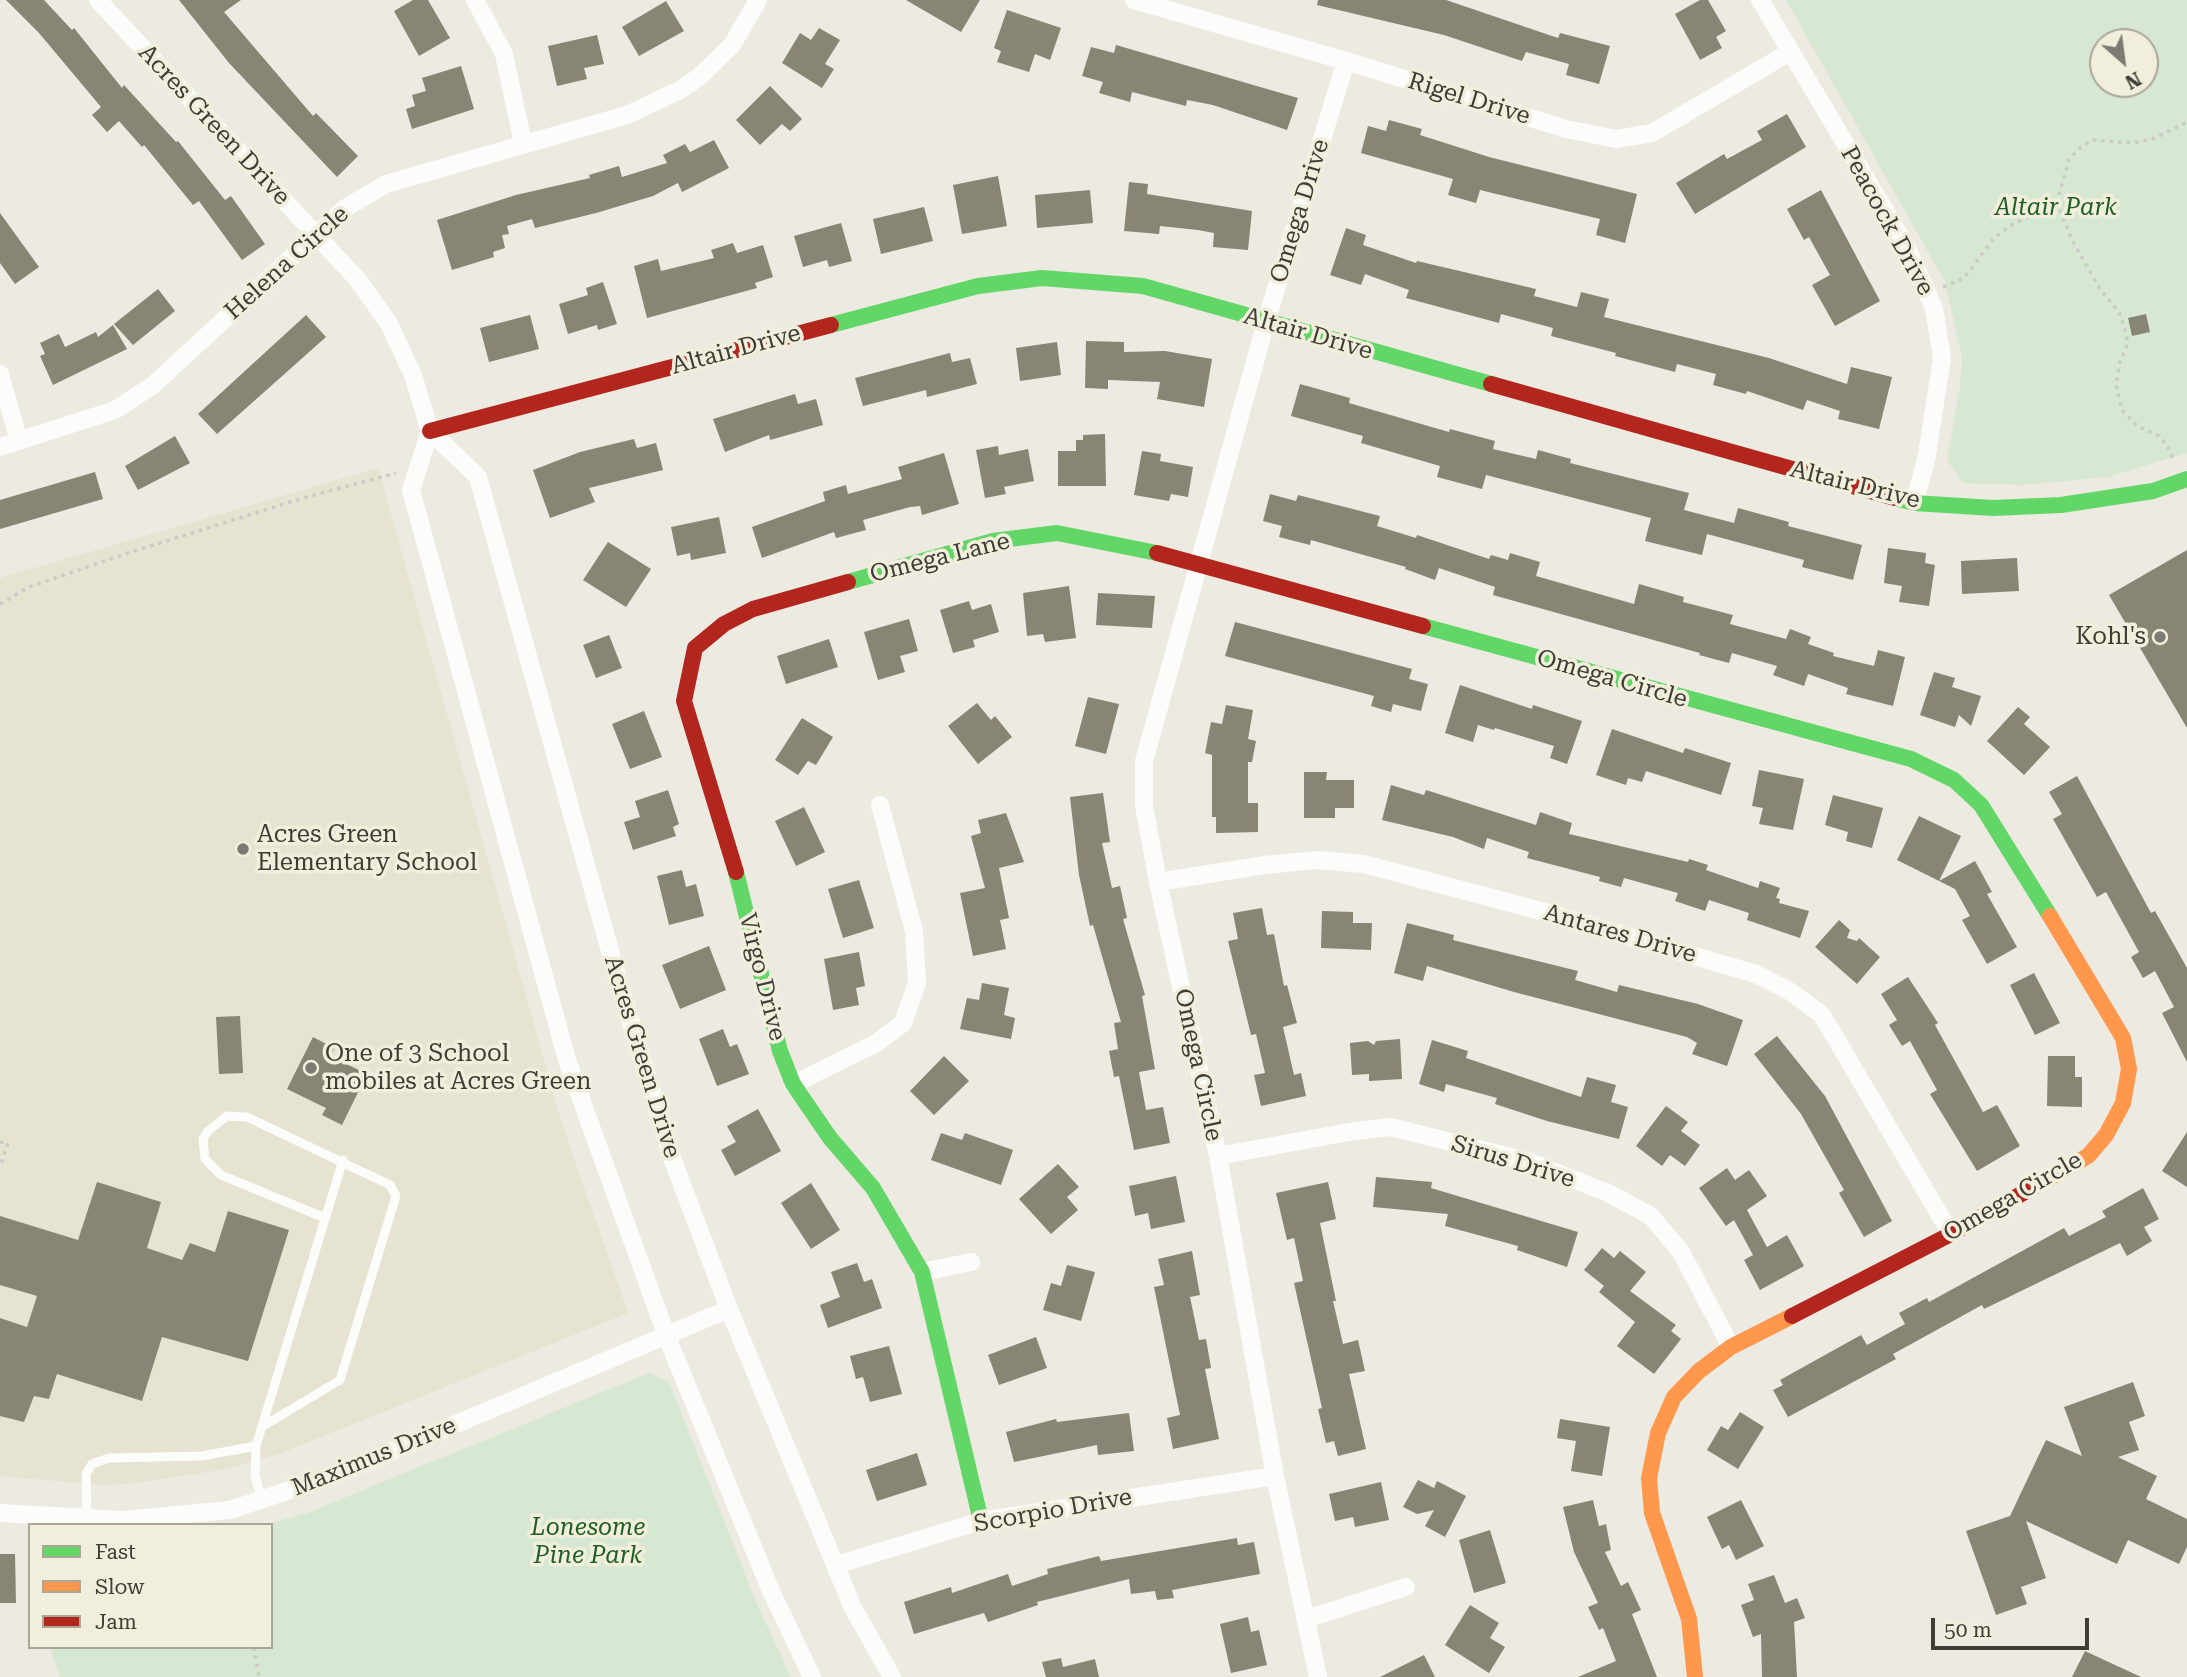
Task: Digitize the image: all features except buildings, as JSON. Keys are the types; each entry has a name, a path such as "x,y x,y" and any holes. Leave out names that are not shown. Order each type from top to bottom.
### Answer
{"street":[{"name":"Acres Green Drive","path":"98,0 357,279 388,322 413,375 430,431 478,478 621,989 672,1158 729,1309 853,1608 892,1677"},
{"path":"475,0 503,54 523,143"},
{"name":"Helena Circle","path":"0,447 116,410 152,386 344,209 386,184 627,115 680,90 699,77 732,44 758,0"},
{"name":"Rigel Drive","path":"1134,0 1346,61 1566,130 1616,139 1652,133 1790,52"},
{"name":"Peacock Drive","path":"1760,0 1906,246 1934,307 1942,358 1926,461 1914,503"},
{"name":"Omega Drive","path":"1198,563 1266,323 1346,61"},
{"name":"Altair Drive","path":"430,431 978,286 1042,278 1143,286 1266,323 1914,503 1993,508 2061,505 2152,491 2184,480"},
{"path":"0,374 19,441"},
{"path":"430,431 411,490 568,1060 667,1337 771,1591 812,1677"},
{"name":"Omega Lane","path":"695,648 724,624 753,609 993,541 1057,533 1109,541 1198,563"},
{"name":"Omega Circle","path":"1318,1677 1275,1476 1217,1156 1144,806 1144,761 1198,563 1742,715 1911,759 1954,780 1981,805 2003,838 2123,1038 2129,1069 2123,1103 2106,1135 2088,1156 1951,1234 1731,1347 1699,1371 1674,1397 1658,1433 1648,1478 1652,1513 1689,1619 1695,1677"},
{"name":"Virgo Drive","path":"695,648 684,701 732,855 780,1051 793,1084 830,1138 873,1188 922,1272 981,1521"},
{"path":"793,1084 875,1044 903,1023 917,983 914,931 880,805"},
{"name":"Antares Drive","path":"1158,882 1265,865 1317,860 1364,864 1541,911 1756,974 1791,992 1822,1015 1951,1234"},
{"name":"Sirus Drive","path":"1217,1156 1391,1127 1530,1162 1608,1193 1651,1216 1681,1252 1731,1347"},
{"path":"922,1272 971,1262"},
{"name":"Maximus Drive","path":"0,1513 87,1518 184,1516 230,1510 335,1475 729,1309"},
{"name":"Scorpio Drive","path":"836,1565 981,1521 1275,1476"},
{"path":"1306,1619 1406,1587"}],"lane":[{"path":"265,1425 340,1380 396,1196 390,1185 343,1160 236,1115 227,1116 208,1131 204,1139 205,1159 220,1175 325,1218"},
{"path":"262,1500 255,1476 256,1446 265,1425 343,1160"},
{"path":"87,1518 86,1474 92,1464 109,1458 202,1456 256,1446"}],"path":[{"path":"2184,480 2167,445 2137,426 2122,411 2116,385 2120,362 2128,343 2124,326 2119,312 2100,289 2072,240 2057,202 2069,159 2092,140 2133,143 2155,138 2187,122"},
{"path":"1927,292 1965,278 1994,238 2010,226 2057,202"},
{"path":"0,604 29,587 128,553 400,471"},
{"path":"0,1142 8,1143 0,1166"},
{"path":"254,1649 260,1677"}],"shaded area":[{"name":"Acres Green Elementary School","path":"378,468 561,1121 628,1313 279,1454 221,1470 128,1484 101,1485 0,1476 0,578"}],"green space":[{"name":"Altair Park","path":"1786,0 2187,0 2187,453 2108,477 2023,485 1963,483 1947,460 1960,386 1962,357 1945,282"},
{"name":"Lonesome Pine Park","path":"649,1373 669,1382 756,1602 791,1677 60,1677 51,1649 273,1649 271,1523 307,1513"}],"traffic: fast":[{"path":"831,325 978,286 1042,278 1143,286 1491,384"},
{"path":"1895,498 1914,503 1993,508 2061,505 2153,491 2187,479"},
{"path":"848,582 993,541 1057,533 1157,553"},
{"path":"1423,626 1911,759 1954,780 1981,805 2050,916"},
{"path":"736,872 780,1051 793,1084 830,1138 873,1188 922,1272 981,1521"}],"traffic: slow":[{"path":"2037,1185 2088,1156 2106,1135 2123,1103 2129,1069 2123,1038 2050,916"},
{"path":"1695,1677 1689,1619 1652,1513 1649,1478 1658,1433 1674,1397 1699,1371 1731,1347 1792,1316"}],"traffic: jam":[{"path":"430,431 831,325"},
{"path":"1491,384 1895,498"},
{"path":"1157,553 1423,626"},
{"path":"736,872 684,701 695,648 724,624 753,609 848,582"},
{"path":"1792,1316 1951,1234 2037,1185"}],"place":[{"name":"Kohl's","path":"2160,637"},
{"name":"Acres Green Elementary School","path":"243,849"},
{"name":"One of 3 School mobiles at Acres Green","path":"311,1068"}]}
